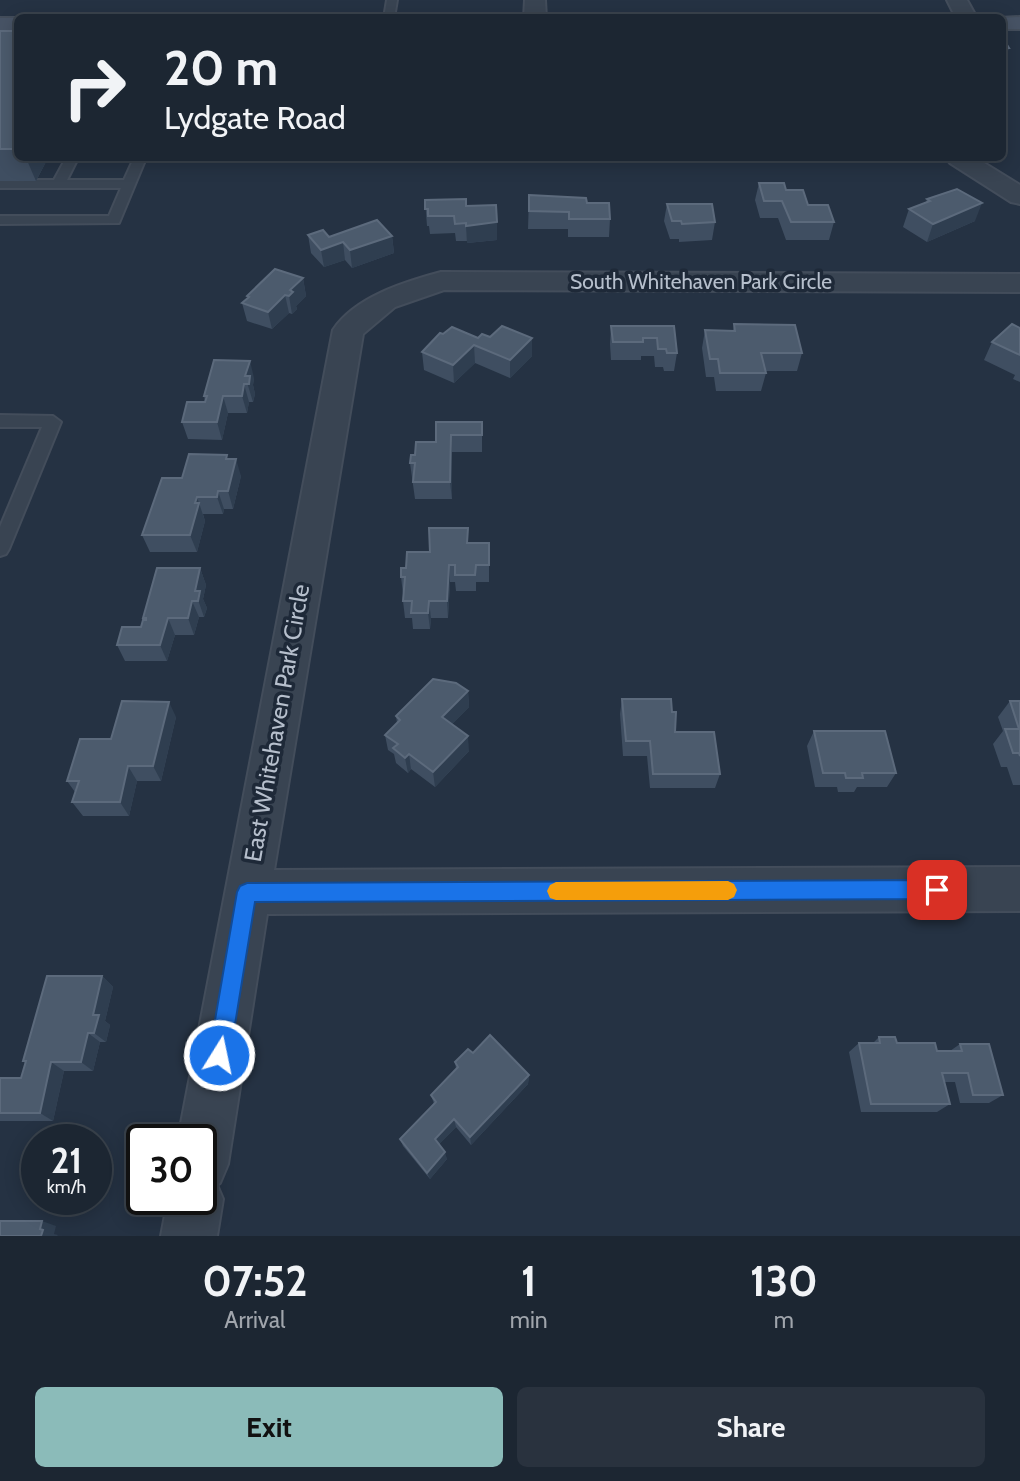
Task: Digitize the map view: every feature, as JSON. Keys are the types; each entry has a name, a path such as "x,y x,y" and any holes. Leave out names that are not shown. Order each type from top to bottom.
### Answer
{"street":[{"path":"964,161 1020,195"},
{"name":"South Whitehaven Park Circle","path":"385,301 441,281 1020,283"},
{"name":"East Whitehaven Park Circle","path":"208,1124 348,330 385,301"},
{"path":"247,892 1020,889"},
{"path":"189,1236 192,1215"}],"lane":[{"path":"59,184 70,161"},
{"path":"0,220 114,220 138,161"},
{"path":"0,184 129,184"},
{"path":"0,421 53,422 0,549"}],"building":[{"path":"0,31 14,31 14,149 0,149"},
{"path":"759,183 784,183 786,190 803,190 808,205 828,205 834,222 791,222 782,201 764,201"},
{"path":"957,189 982,203 933,224 909,209 930,201 927,199"},
{"path":"529,195 586,198 587,203 609,203 610,219 569,219 569,212 529,211"},
{"path":"466,199 466,206 496,205 497,222 466,226 466,223 455,224 454,216 428,216 428,209 425,209 425,200"},
{"path":"667,204 712,204 715,222 682,224 681,221 672,221"},
{"path":"377,220 392,236 350,250 343,242 321,250 308,235 323,230 329,237"},
{"path":"275,269 303,278 290,290 293,292 289,296 285,295 268,312 242,303 249,297 247,296"},
{"path":"734,324 795,325 802,353 761,353 766,373 720,373 718,359 710,359 705,330 735,331"},
{"path":"1012,324 1020,328 1020,355 992,342"},
{"path":"502,326 532,338 510,360 474,345 453,365 422,352 440,333 443,334 452,327 478,338 482,334 490,337"},
{"path":"611,326 674,326 677,353 658,349 657,338 643,338 643,342 613,342"},
{"path":"214,360 250,361 245,376 250,376 249,384 244,384 242,396 223,396 217,422 182,422 187,402 205,402 207,396 204,396"},
{"path":"436,422 482,422 482,435 451,435 450,482 413,482 415,463 410,463 411,455 415,455 416,442 436,442"},
{"path":"189,454 227,455 226,459 236,459 228,491 218,491 217,497 197,497 195,503 199,503 190,535 142,535 162,478 182,478"},
{"path":"429,528 468,528 467,543 489,543 489,565 476,565 475,575 455,575 455,565 449,565 447,601 429,601 428,613 411,613 412,601 403,601 405,577 401,577 401,568 406,568 407,552 430,552"},
{"path":"157,568 200,568 195,591 200,591 198,601 192,601 188,618 168,618 160,645 117,645 122,627 141,627 143,620 146,620 143,618"},
{"path":"433,679 456,683 468,691 442,717 468,736 433,772 409,754 405,758 393,748 398,744 385,735 400,720 396,716"},
{"path":"622,699 671,699 672,712 676,712 675,732 714,732 720,774 653,774 650,741 626,741"},
{"path":"122,701 169,702 153,766 128,766 120,802 72,802 79,781 67,781 80,739 111,739"},
{"path":"1010,701 1020,701 1020,756 1019,753 1013,753 1005,729 1019,729"},
{"path":"814,731 885,731 896,773 862,773 863,778 846,778 845,773 823,773"},
{"path":"47,976 102,976 93,1015 99,1015 94,1033 88,1033 81,1062 51,1062 40,1113 0,1113 0,1078 21,1078 26,1061 23,1061"},
{"path":"490,1035 529,1075 470,1137 454,1119 435,1139 445,1152 427,1173 400,1139 436,1102 431,1095 458,1067 455,1062 468,1049 473,1053"},
{"path":"879,1037 895,1037 897,1043 935,1043 937,1051 962,1051 960,1044 989,1044 1003,1095 973,1095 968,1073 942,1073 950,1104 871,1104 859,1043 880,1043"},
{"path":"0,1221 42,1221 40,1229 43,1230 41,1236 0,1236"}],"slow traffic":[{"path":"556,891 728,890"}],"route":[{"path":"219,1055 247,892 937,890"}]}
